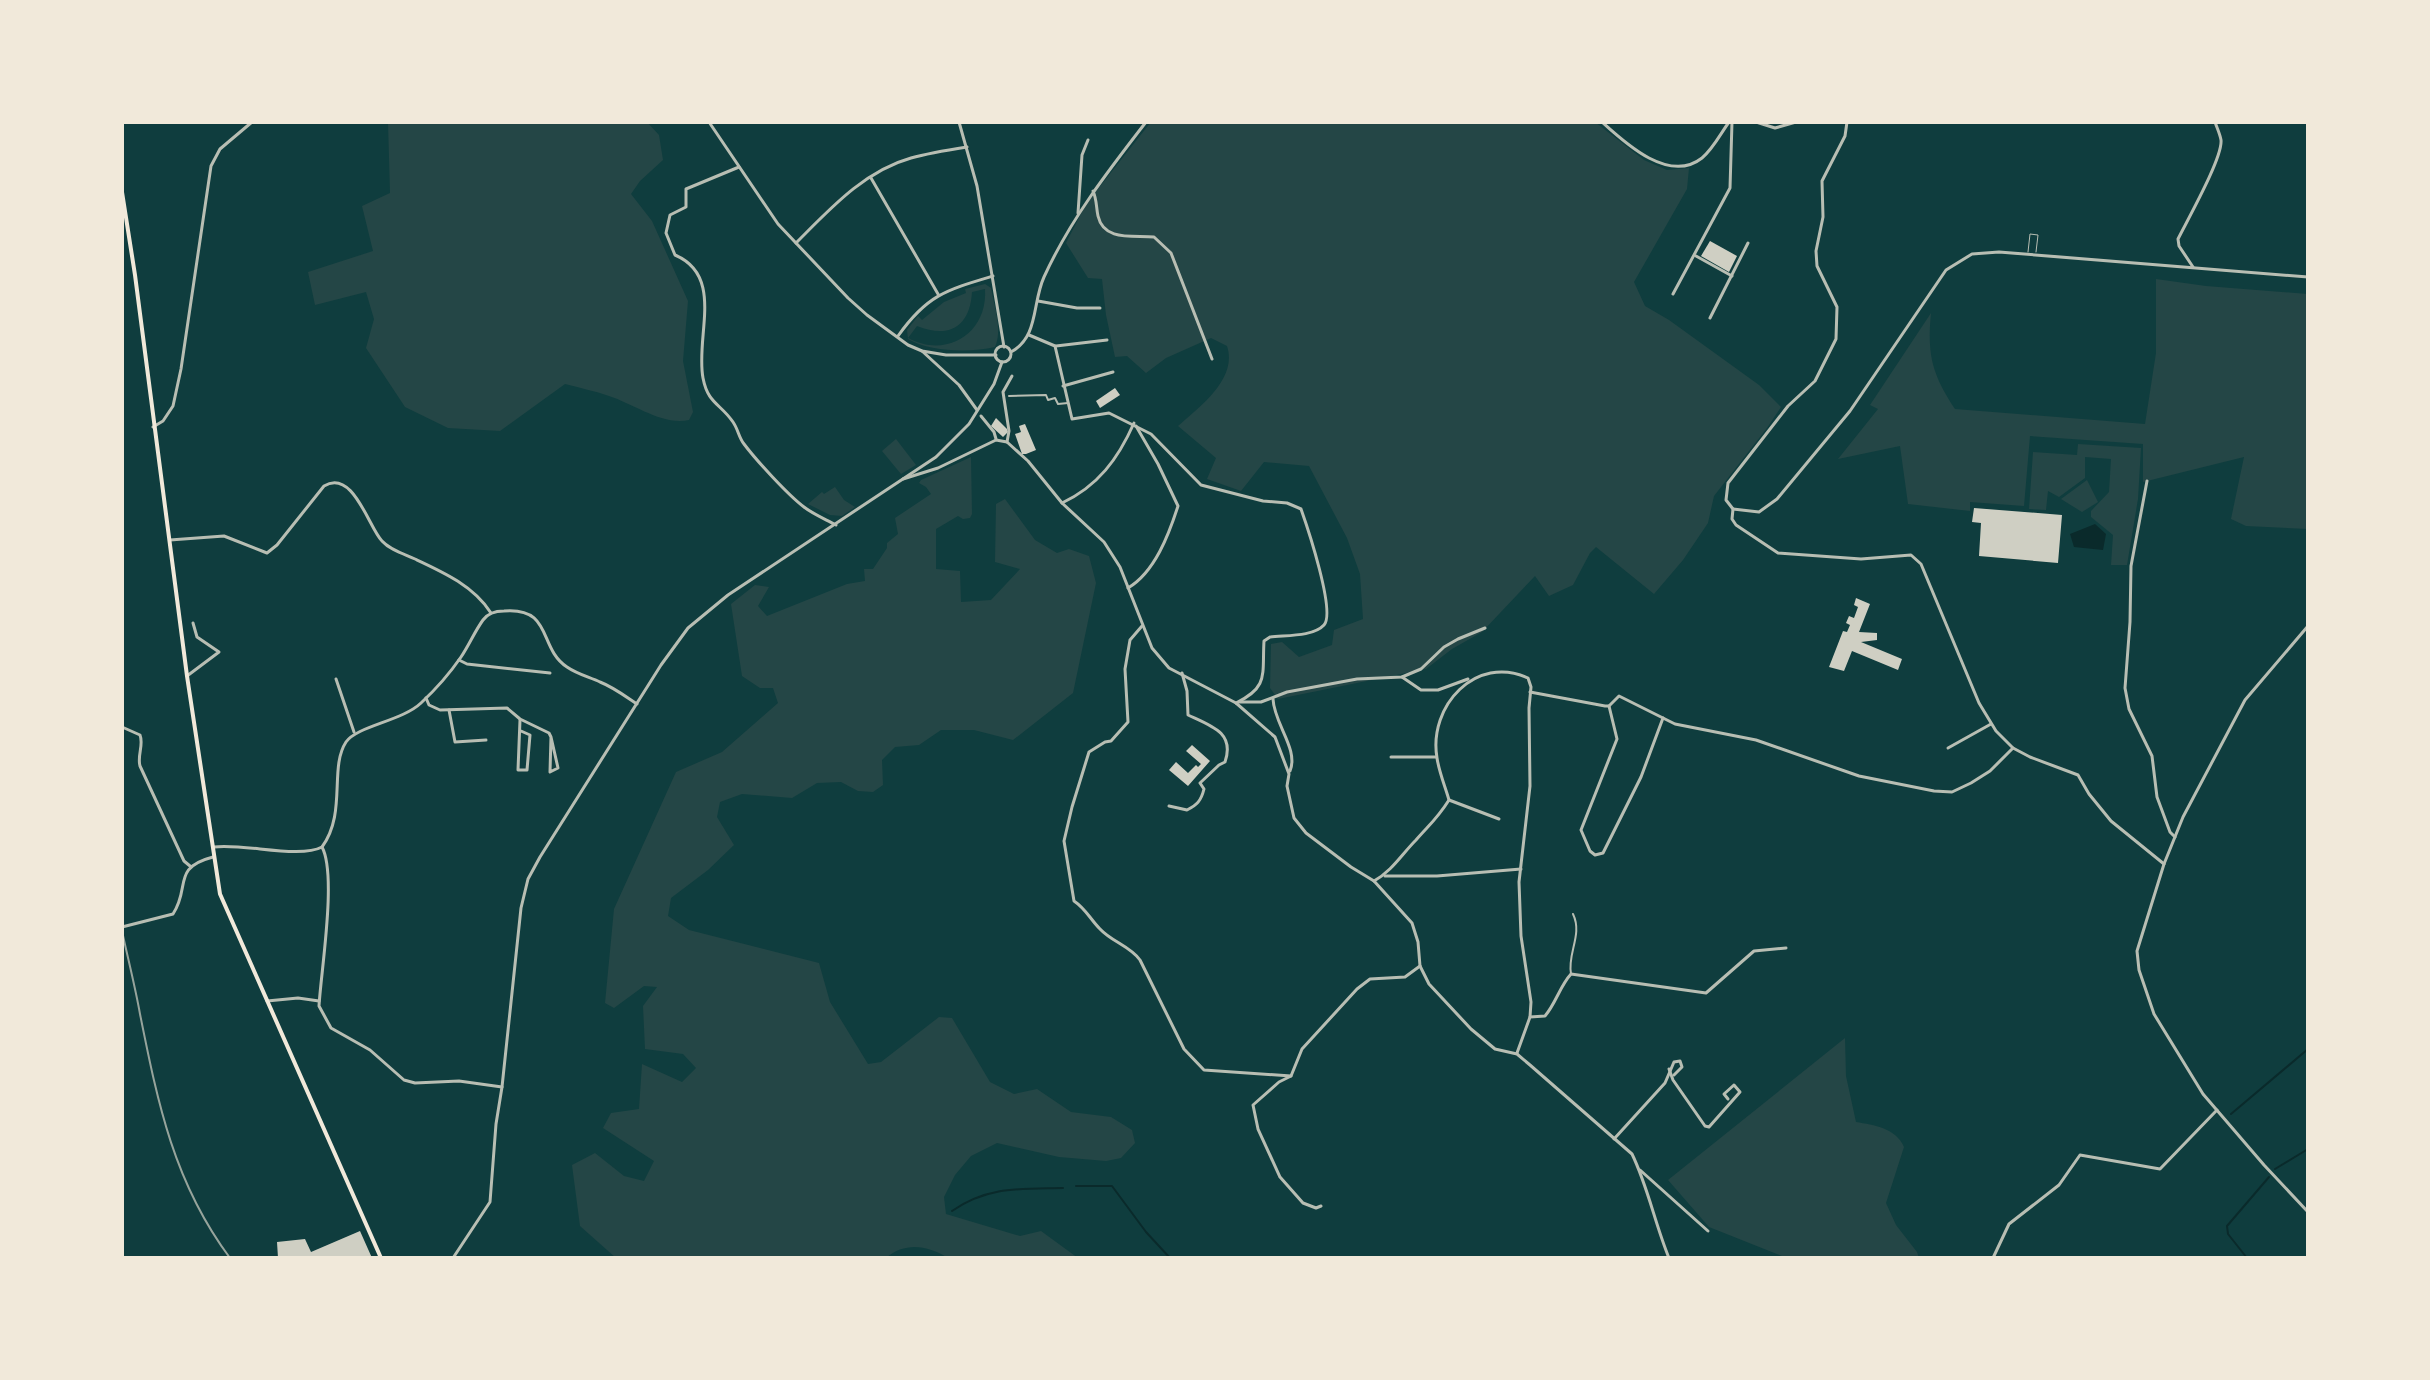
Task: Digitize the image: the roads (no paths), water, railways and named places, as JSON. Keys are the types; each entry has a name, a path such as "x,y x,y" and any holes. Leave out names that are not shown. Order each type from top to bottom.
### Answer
{"main road":[{"path":"122,192 187,676 220,894 381,1258"}],"street":[{"path":"153,427 163,421 173,406 211,166 220,149 252,122"},
{"path":"709,122 778,224 848,298 898,337 922,351 959,385 978,411"},
{"path":"959,122 977,186 1004,347 1011,352"},
{"path":"1011,352 1023,345 1029,335 1043,279 1078,213 1146,122"},
{"path":"1602,122 1653,162 1679,166 1701,159 1731,122"},
{"path":"1673,294 1730,188 1731,122"},
{"path":"1756,122 1775,128 1796,122"},
{"path":"1847,122 1845,136 1822,181 1823,217 1816,251 1817,266 1837,307 1836,339 1815,381 1788,406 1728,483 1726,500 1733,509 1732,519 1736,525 1778,553 1861,559 1911,555 1921,564 1979,703 1991,724 2013,748 2078,775 2111,821 2164,864"},
{"path":"2193,267 2179,246 2178,239 2208,176 2217,164 2221,140 2215,122"},
{"path":"1078,213 1082,155 1088,140"},
{"path":"796,243 826,211 871,178 909,159 967,147"},
{"path":"739,167 686,189 686,207 670,215 666,233 675,255 686,260 699,273 705,312 702,374 708,396 733,422 742,443 795,499 836,525"},
{"path":"871,178 938,294"},
{"path":"1093,191 1099,219 1107,231 1126,237 1154,237 1171,253 1212,359"},
{"path":"1710,318 1748,243"},
{"path":"1733,509 1759,512 1777,499 1850,411 1946,270 1972,254 1999,252 2308,277"},
{"path":"1695,256 1732,276"},
{"path":"898,337 920,309 938,294 993,276"},
{"path":"1038,301 1077,308 1100,308"},
{"path":"1029,335 1055,346 1107,340"},
{"path":"1055,346 1072,419 1109,413 1134,423 1160,442 1201,485 1263,501 1287,503 1301,509 1326,598 1327,619 1323,626 1316,629 1270,637 1264,641 1262,684 1236,703"},
{"path":"996,355 999,348 1004,347"},
{"path":"922,351 946,355 996,355 1002,362"},
{"path":"453,1258 490,1202 521,908 528,879 677,642 699,617 940,454 969,424 994,384 1002,362 1010,358 1011,352"},
{"path":"1063,386 1113,372"},
{"path":"1007,442 1009,431 1003,392 1012,376"},
{"path":"1009,396 1046,395 1048,400 1055,398 1058,404 1068,403"},
{"path":"981,416 994,432 996,440"},
{"path":"1062,503 1099,478 1120,455 1134,423"},
{"path":"1128,588 1145,575 1168,535 1178,506 1134,423"},
{"path":"903,479 938,468 996,440 1007,442 1028,461 1062,503 1104,542 1120,567 1152,648 1169,668 1236,703 1275,737 1289,774"},
{"path":"940,454 946,462"},
{"path":"2147,481 2131,566 2125,688 2129,709 2152,756 2157,797 2170,832 2175,837"},
{"path":"170,540 224,536 267,553 277,545 324,486 330,482 337,483 361,503 383,543 454,579 484,602 491,613"},
{"path":"211,847 238,845 307,852 322,847 331,832 335,815 346,742 355,734 403,716 426,698 459,660 491,613 515,610 532,616 539,622 566,667 603,683 637,704"},
{"path":"187,676 218,654 197,637 193,623"},
{"path":"1142,626 1130,640 1125,669 1128,722 1111,741 1089,752 1072,807 1064,841 1074,901 1087,910 1100,930 1133,951 1140,960 1184,1049 1204,1070 1291,1076"},
{"path":"2308,626 2245,700 2175,837 2137,951 2139,970 2154,1014 2203,1094 2308,1212"},
{"path":"1236,703 1273,699 1287,692 1357,679 1402,677 1421,669 1458,639 1485,628"},
{"path":"459,660 467,664 550,673"},
{"path":"1169,806 1187,810 1201,800 1204,789 1200,783 1225,762 1229,745 1227,739 1213,728 1188,715 1187,691 1182,673"},
{"path":"1402,677 1421,690 1451,687 1462,680 1490,673 1517,673 1528,678 1530,786 1519,904 1531,1002 1530,1017 1517,1054"},
{"path":"336,679 355,734"},
{"path":"1374,881 1383,876 1433,825 1449,800 1436,757 1439,720 1455,693 1469,679"},
{"path":"1530,692 1609,706"},
{"path":"1609,706 1619,696 1675,724 1756,740 1859,776 1934,791 1952,792 1971,783 1990,771 2013,748"},
{"path":"426,698 434,709 507,708 520,719 549,733 551,737 558,768 550,772 551,737"},
{"path":"1273,699 1277,721 1291,751 1292,765 1287,786 1294,818 1306,833 1374,881 1412,923 1418,942 1420,966 1429,984 1471,1029 1495,1049 1517,1054 1632,1154 1669,1258"},
{"path":"1609,706 1617,739 1581,830 1590,851 1600,856 1641,777 1663,718"},
{"path":"449,710 455,742 486,740"},
{"path":"520,719 518,770 527,770 530,735 521,731"},
{"path":"1948,748 1991,724"},
{"path":"122,727 140,735 140,766 184,861 190,866"},
{"path":"1391,757 1436,757"},
{"path":"1449,800 1499,819"},
{"path":"322,847 326,857 327,898 319,1001 321,1013 331,1028 370,1050 404,1080 415,1083 459,1081 502,1087"},
{"path":"122,927 173,914 177,909 185,873 190,866 213,857"},
{"path":"1383,876 1437,876 1521,869"},
{"path":"1530,1017 1545,1016 1571,974 1577,931 1573,914"},
{"path":"1571,974 1706,993 1754,951 1786,948"},
{"path":"1321,1206 1316,1208 1303,1203 1280,1177 1269,1159 1253,1105 1279,1082 1291,1076 1302,1049 1357,989 1370,979 1405,977 1420,966"},
{"path":"266,1001 298,998 319,1001"},
{"path":"1614,1139 1665,1083 1674,1062 1680,1061 1682,1067 1674,1075"},
{"path":"1669,1069 1673,1080 1705,1126 1709,1127 1716,1121 1740,1092 1734,1085 1724,1094 1728,1099"},
{"path":"1993,1258 2009,1224 2059,1185 2080,1155 2160,1169 2217,1110"},
{"path":"1640,1170 1708,1231"}],"lane":[{"path":"2027,255 2030,234 2038,235 2035,255"}],"waterway":[{"path":"2231,1114 2308,1049"},
{"path":"2275,1169 2308,1149"},
{"path":"2247,1258 2228,1234 2227,1226 2269,1177"},
{"path":"1076,1186 1112,1186 1170,1258"},
{"path":"952,1211 992,1193 1063,1188"}],"railway":[{"path":"122,931 154,1080 171,1142 195,1201 230,1258"}]}
